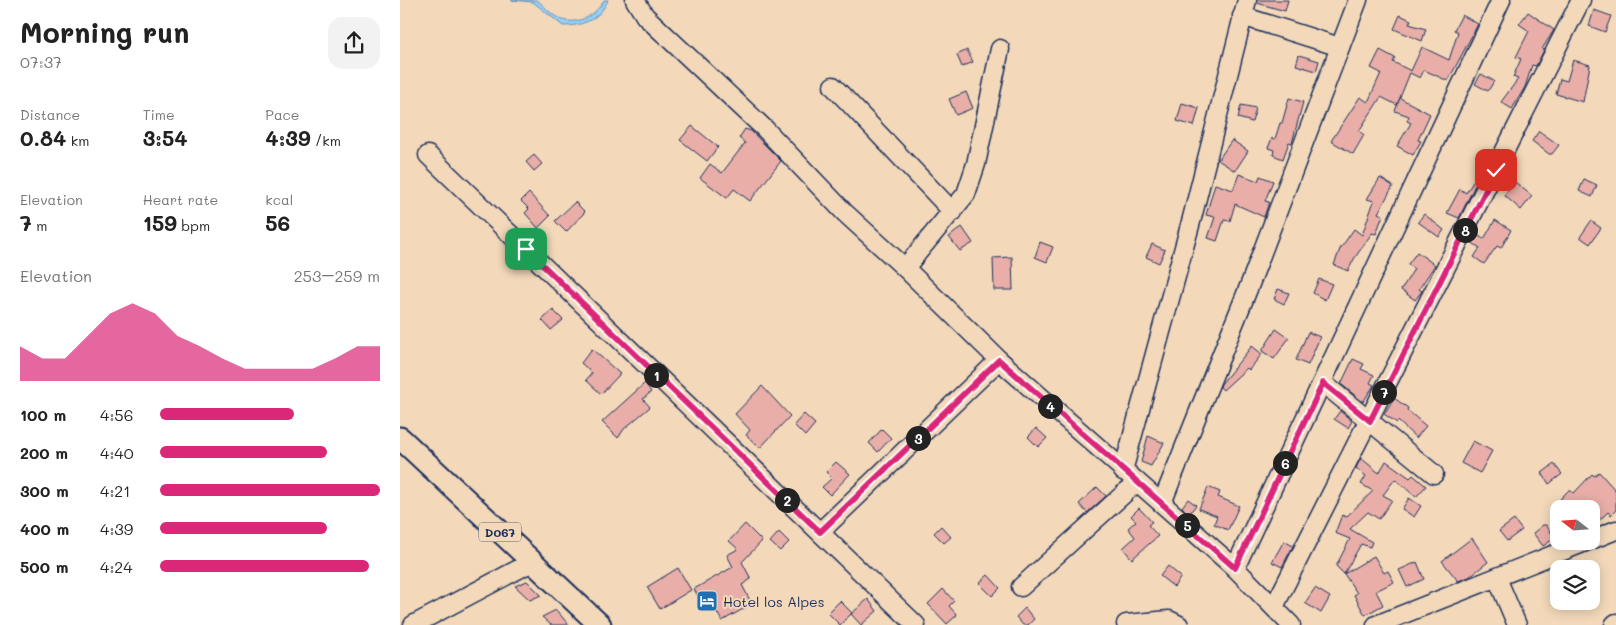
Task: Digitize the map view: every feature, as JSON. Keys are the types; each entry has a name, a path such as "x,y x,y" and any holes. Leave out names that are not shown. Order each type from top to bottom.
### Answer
{"main road":[{"name":"D067","path":"400,438 600,625"}],"street":[{"path":"635,0 645,16 765,129 845,213 905,268 999,360 1235,568 1291,625"},
{"path":"1162,503 1250,284 1358,0"},
{"path":"1235,568 1501,0"},
{"path":"1274,607 1370,421 1581,0"},
{"path":"1123,471 1192,218 1245,8 1340,47"},
{"path":"905,268 966,194 976,164 1000,49"},
{"path":"833,86 953,212"},
{"path":"428,155 916,625"},
{"path":"820,532 999,360"},
{"path":"1323,383 1434,474"},
{"path":"1021,587 1137,482"},
{"path":"1600,536 1616,530"},
{"path":"1376,625 1566,550"},
{"path":"413,625 532,562"},
{"path":"1497,578 1517,625"},
{"path":"1126,624 1169,620 1179,625"}],"water":[{"path":"511,0 537,0 558,18 571,21 590,15 596,11 604,0 608,0 605,7 596,17 577,25 563,26 533,2"}],"building":[{"path":"1257,0 1288,0 1285,11 1257,3"},
{"path":"1594,10 1611,16 1605,32 1589,26"},
{"path":"1528,12 1554,30 1542,49 1544,50 1536,66 1532,65 1525,87 1512,109 1501,102 1518,79 1513,77 1521,59 1516,57 1529,31 1519,24"},
{"path":"1400,15 1411,20 1409,24 1426,29 1422,41 1394,29"},
{"path":"1462,15 1478,24 1448,81 1424,70 1420,78 1410,73 1397,105 1381,97 1359,131 1364,135 1353,154 1331,141 1360,97 1368,102 1381,73 1371,68 1380,50 1395,58 1393,62 1411,71 1422,47 1449,60 1458,32 1454,30"},
{"path":"967,50 973,62 962,67 957,55"},
{"path":"1299,55 1319,61 1316,71 1296,65"},
{"path":"1573,60 1590,65 1583,102 1556,94 1560,79 1567,81"},
{"path":"1481,74 1494,81 1488,91 1475,84"},
{"path":"966,92 973,108 956,115 949,99"},
{"path":"1289,98 1303,102 1292,143 1289,142 1283,159 1273,155 1274,150 1268,148 1272,138 1275,139 1280,123 1282,123"},
{"path":"1400,98 1430,114 1418,140 1421,141 1413,155 1397,146 1411,123 1407,121 1409,116 1395,111"},
{"path":"1182,103 1199,108 1194,126 1177,121"},
{"path":"1241,105 1256,108 1252,122 1238,118"},
{"path":"692,126 718,147 707,161 680,140"},
{"path":"745,129 751,131 781,161 750,201 734,189 727,198 700,178 710,164 722,173 745,143 739,138"},
{"path":"1539,131 1559,145 1552,154 1549,154 1532,141"},
{"path":"1232,140 1248,151 1235,171 1218,160"},
{"path":"534,155 542,164 534,171 526,162"},
{"path":"1239,174 1258,181 1260,176 1273,181 1265,201 1269,202 1264,217 1235,204 1230,221 1224,220 1217,241 1208,238 1215,217 1206,215 1215,184 1233,190"},
{"path":"1478,174 1480,175 1459,218 1447,213 1460,189 1466,193"},
{"path":"1380,178 1393,186 1378,213 1383,215 1376,234 1372,233 1348,271 1334,265 1340,249 1354,229 1362,235 1374,201 1367,199"},
{"path":"1584,179 1597,185 1592,197 1579,191"},
{"path":"1515,182 1532,196 1521,210 1504,195"},
{"path":"529,193 550,216 538,228 525,213 529,209 521,201"},
{"path":"575,202 585,212 566,232 555,221"},
{"path":"1424,214 1444,230 1439,237 1418,222"},
{"path":"1495,220 1511,230 1501,248 1497,246 1484,264 1474,257 1480,248 1471,242 1475,234 1484,239"},
{"path":"1591,221 1601,228 1590,244 1580,237"},
{"path":"962,227 973,243 960,251 949,237"},
{"path":"1040,242 1053,247 1047,262 1035,257"},
{"path":"1152,244 1165,250 1159,263 1146,257"},
{"path":"1417,252 1435,265 1419,289 1422,291 1415,300 1401,290 1414,269 1408,264"},
{"path":"1012,257 1013,290 994,290 993,258"},
{"path":"1319,279 1332,284 1325,300 1313,293"},
{"path":"1278,289 1289,293 1284,304 1274,299"},
{"path":"553,310 563,320 551,330 542,320"},
{"path":"1276,329 1289,338 1274,359 1262,351"},
{"path":"1308,332 1320,337 1308,365 1296,360"},
{"path":"1252,346 1262,354 1249,370 1247,368 1223,390 1220,387 1221,384"},
{"path":"592,349 620,374 601,394 586,380 592,373 581,363"},
{"path":"1353,359 1364,364 1361,369 1374,375 1370,383 1374,385 1363,402 1341,384"},
{"path":"645,383 651,392 643,399 650,407 624,429 618,438 602,422"},
{"path":"762,386 790,416 760,448 746,435 750,430 735,414"},
{"path":"1394,398 1408,408 1407,410 1426,426 1416,438 1398,421 1397,423 1384,414"},
{"path":"1340,411 1352,421 1348,428 1334,419"},
{"path":"804,414 815,424 805,436 794,425"},
{"path":"1036,428 1047,438 1038,447 1028,437"},
{"path":"882,429 891,438 878,452 869,443"},
{"path":"1148,436 1164,443 1151,466 1141,462"},
{"path":"1473,441 1492,451 1480,473 1461,463"},
{"path":"1361,458 1379,473 1386,461 1410,478 1413,475 1426,486 1416,497 1395,479 1383,495 1392,500 1379,519 1368,512 1350,529 1372,542 1370,547 1361,544 1344,574 1336,566 1350,539 1335,533 1342,515 1346,517 1373,491 1361,484 1366,476 1356,468"},
{"path":"836,462 850,474 830,495 822,487 832,478 826,472"},
{"path":"1554,464 1562,474 1549,484 1542,473"},
{"path":"1599,472 1616,491 1616,510 1611,515 1608,512 1600,520 1600,500 1560,499 1569,490 1574,493 1592,474 1594,476"},
{"path":"1097,487 1106,496 1087,513 1079,504"},
{"path":"1208,487 1220,492 1218,497 1239,506 1228,530 1214,524 1217,516 1199,509"},
{"path":"1409,498 1421,506 1414,517 1402,509"},
{"path":"1188,499 1196,505 1189,514 1182,507"},
{"path":"1139,508 1152,522 1148,525 1158,536 1132,559 1123,548 1135,537 1128,528 1136,521 1131,516"},
{"path":"1514,520 1522,530 1507,541 1499,531"},
{"path":"745,524 762,541 742,562 751,579 742,585 752,604 722,621 711,602 704,607 694,589 733,567 727,555 738,549 729,541"},
{"path":"1543,525 1546,525 1550,531 1550,541 1543,546 1533,533"},
{"path":"941,526 951,537 944,543 934,533"},
{"path":"779,532 789,542 780,551 770,542"},
{"path":"1472,538 1488,562 1469,577 1458,581 1442,561"},
{"path":"1284,541 1293,546 1282,567 1272,562"},
{"path":"1374,556 1384,573 1388,571 1394,582 1376,591 1383,605 1365,615 1354,595 1357,593 1344,574"},
{"path":"1417,562 1424,579 1407,587 1399,570"},
{"path":"1168,566 1181,577 1174,587 1160,576"},
{"path":"678,568 691,590 660,609 647,587"},
{"path":"988,575 1000,588 992,596 979,583"},
{"path":"527,581 541,595 530,600 515,586"},
{"path":"1315,588 1330,597 1321,613 1305,603"},
{"path":"943,589 954,601 949,606 957,615 947,624 928,604"},
{"path":"868,599 877,611 861,625 851,614"},
{"path":"840,601 852,613 840,625 828,613"},
{"path":"1025,608 1034,619 1028,625 1023,625 1016,617"},
{"path":"556,610 569,625 551,625 542,617"}],"place":[{"name":"Hotel los Alpes","path":"707,601"}],"route":[{"path":"526,249 820,532 999,360 1235,568 1323,383 1370,421 1496,170"}]}
